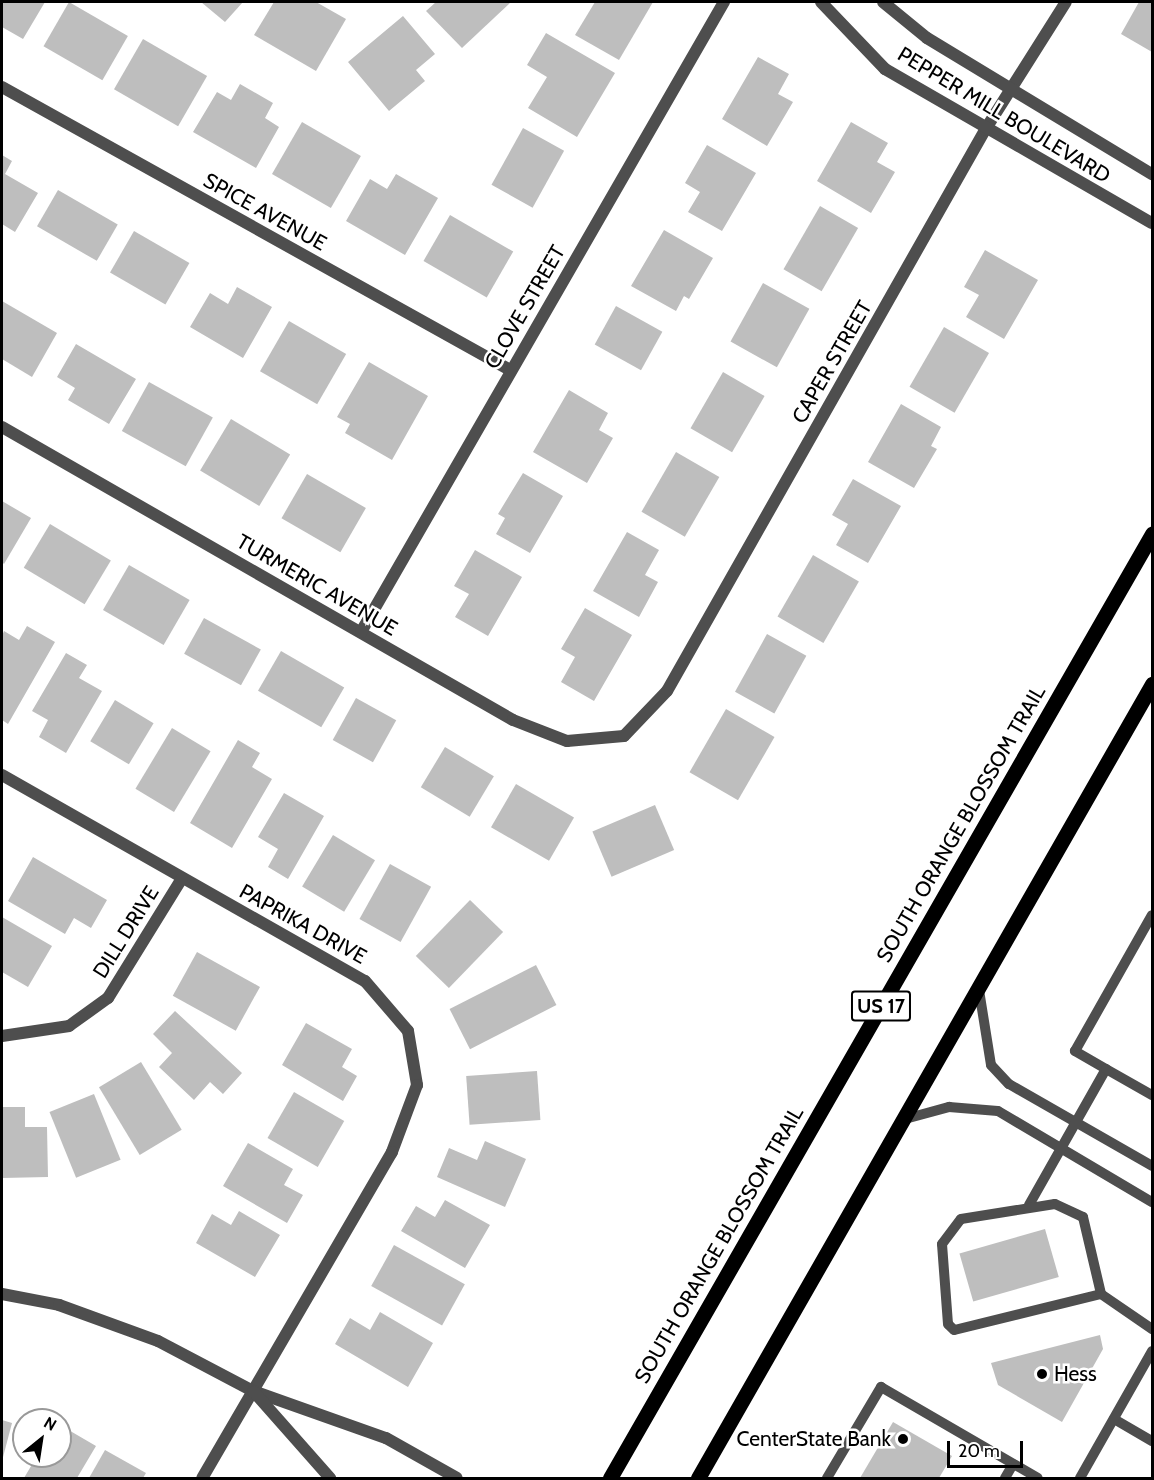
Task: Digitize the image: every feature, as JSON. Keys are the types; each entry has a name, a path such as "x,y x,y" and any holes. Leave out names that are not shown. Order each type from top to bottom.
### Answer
{"main road":[{"name":"SOUTH ORANGE BLOSSOM TRAIL","path":"610,1479 1152,534"},
{"path":"698,1479 1152,684"}],"street":[{"name":"CLOVE STREET","path":"361,632 724,2"},
{"name":"PEPPER MILL BOULEVARD","path":"821,2 885,69 986,130 1152,223"},
{"name":"PEPPER MILL BOULEVARD","path":"883,2 927,38 1152,174"},
{"name":"CAPER STREET","path":"624,736 667,691 986,130 1066,2"},
{"name":"SPICE AVENUE","path":"2,87 510,370"},
{"name":"TURMERIC AVENUE","path":"2,427 513,720 567,741 624,736"},
{"name":"PAPRIKA DRIVE","path":"2,775 365,981 408,1031 417,1086 393,1152 202,1479"},
{"name":"DILL DRIVE","path":"2,1036 69,1026 108,998 182,878"},
{"path":"2,1294 59,1305 158,1341 253,1391 386,1438 457,1479"},
{"path":"253,1391 330,1479"}],"lane":[{"path":"1152,915 1075,1051 1152,1095"},
{"path":"979,990 991,1065 1009,1084 1152,1166"},
{"path":"1029,1205 1106,1069"},
{"path":"905,1119 973,1106 998,1111 1152,1202"},
{"path":"1101,1294 954,1330 948,1324 942,1244 961,1219 1029,1205 1055,1204 1083,1217 1101,1294 1152,1329"},
{"path":"1085,1477 1114,1419 1151,1358"},
{"path":"827,1479 881,1387 1038,1479"},
{"path":"1114,1419 1152,1441"},
{"path":"1005,1479 1013,1464"}],"building":[{"path":"2,2 45,2 23,39 2,27"},
{"path":"69,2 128,36 102,80 44,46"},
{"path":"201,2 243,2 225,22"},
{"path":"274,2 316,2 346,19 316,71 254,35"},
{"path":"436,2 511,2 462,48 426,11"},
{"path":"595,2 653,2 619,60 575,35"},
{"path":"1139,2 1152,2 1152,52 1121,34"},
{"path":"403,16 435,54 416,70 425,81 389,111 348,62"},
{"path":"546,33 615,73 577,137 528,108 547,77 527,65"},
{"path":"143,39 207,76 178,126 114,89"},
{"path":"758,57 789,74 778,94 793,102 767,146 722,119"},
{"path":"240,84 273,103 265,118 279,127 256,168 193,132 217,92 231,100"},
{"path":"302,122 361,156 331,208 272,174"},
{"path":"851,122 888,143 877,162 895,172 871,213 817,181"},
{"path":"523,128 564,151 533,208 491,185"},
{"path":"707,145 756,173 722,231 688,212 700,192 685,183"},
{"path":"2,155 12,161 5,174 38,193 15,232 2,224"},
{"path":"396,174 438,198 405,255 346,221 370,179 387,189"},
{"path":"58,190 118,224 97,261 37,226"},
{"path":"820,206 858,228 822,291 784,269"},
{"path":"450,215 513,251 487,297 424,261"},
{"path":"664,230 713,258 689,299 684,296 676,311 631,286"},
{"path":"134,231 189,263 165,305 110,273"},
{"path":"985,250 1038,280 1004,339 966,317 979,295 964,287"},
{"path":"763,283 809,309 777,367 731,342"},
{"path":"237,287 272,307 243,358 190,327 210,293 228,304"},
{"path":"2,301 57,333 32,377 2,359"},
{"path":"616,306 662,332 641,370 595,344"},
{"path":"289,321 346,354 317,404 260,371"},
{"path":"944,327 989,353 955,413 910,387"},
{"path":"76,344 136,379 109,424 68,400 75,388 57,377"},
{"path":"369,362 428,396 392,460 345,433 350,424 337,417"},
{"path":"723,372 765,396 732,452 690,428"},
{"path":"149,382 213,417 186,466 122,431"},
{"path":"569,390 608,413 599,430 613,438 587,483 533,452"},
{"path":"901,404 941,427 931,446 937,449 914,488 868,462"},
{"path":"231,419 290,455 259,506 200,470"},
{"path":"676,452 719,477 685,537 642,512"},
{"path":"523,473 563,496 530,553 496,534 505,518 498,514"},
{"path":"307,474 366,508 340,552 282,518"},
{"path":"853,479 901,506 868,563 836,545 848,524 832,515"},
{"path":"2,501 31,518 4,564 2,562"},
{"path":"50,524 111,561 85,604 24,568"},
{"path":"627,532 659,550 645,575 658,582 639,617 593,591"},
{"path":"475,550 522,577 488,636 455,617 469,594 454,586"},
{"path":"813,555 859,582 823,643 778,616"},
{"path":"129,565 190,600 164,645 103,610"},
{"path":"585,608 632,635 594,701 561,682 575,657 561,649"},
{"path":"204,618 261,650 241,685 184,654"},
{"path":"27,626 55,642 8,724 2,720 2,636 4,631 19,640"},
{"path":"767,634 806,656 774,714 735,692"},
{"path":"281,651 344,688 321,727 258,691"},
{"path":"66,653 87,665 79,678 102,691 66,753 39,737 48,720 32,711"},
{"path":"356,698 396,720 373,762 333,740"},
{"path":"115,700 154,723 129,764 90,741"},
{"path":"726,709 774,737 738,800 690,772"},
{"path":"172,728 211,751 174,812 135,789"},
{"path":"238,740 260,753 252,767 272,779 232,848 190,823"},
{"path":"445,747 494,776 470,817 421,787"},
{"path":"516,784 574,817 549,861 491,827"},
{"path":"284,793 324,816 288,879 268,867 278,849 258,837"},
{"path":"655,805 674,850 612,877 592,832"},
{"path":"333,835 375,860 344,912 302,886"},
{"path":"33,857 107,900 91,928 74,918 65,934 8,901"},
{"path":"390,864 431,887 401,942 359,919"},
{"path":"470,900 503,932 449,988 416,956"},
{"path":"2,917 52,946 28,987 2,972"},
{"path":"197,952 260,987 236,1031 173,996"},
{"path":"536,965 556,1005 470,1049 450,1009"},
{"path":"175,1011 242,1073 223,1094 210,1082 194,1100 159,1067 172,1053 153,1034"},
{"path":"306,1023 352,1049 342,1067 357,1076 343,1101 282,1065"},
{"path":"141,1062 182,1130 140,1155 99,1087"},
{"path":"537,1071 540,1120 470,1125 466,1076"},
{"path":"294,1092 344,1121 318,1167 268,1138"},
{"path":"94,1094 121,1160 76,1178 49,1112"},
{"path":"2,1107 25,1107 25,1127 47,1127 48,1177 2,1178"},
{"path":"485,1141 526,1159 505,1207 437,1177 449,1148 477,1160"},
{"path":"248,1143 293,1169 284,1185 303,1195 287,1223 223,1186"},
{"path":"445,1200 490,1225 465,1268 401,1231 416,1206 435,1217"},
{"path":"239,1211 280,1235 255,1277 196,1243 212,1214 231,1225"},
{"path":"1045,1229 1059,1277 973,1302 959,1254"},
{"path":"394,1245 465,1284 442,1325 371,1286"},
{"path":"380,1312 433,1343 408,1387 335,1344 350,1318 370,1330"},
{"name":"Hess","path":"1100,1335 1103,1349 1062,1422 998,1385 991,1363"},
{"path":"2,1420 12,1423 2,1461"},
{"name":"CenterState Bank","path":"893,1422 952,1456 939,1478 860,1478"},
{"path":"72,1432 96,1446 77,1478 24,1478 30,1468 72,1468"},
{"path":"105,1450 146,1473 143,1478 89,1478"}],"place":[{"name":"Hess","path":"1042,1374"},
{"name":"CenterState Bank","path":"903,1439"}]}
